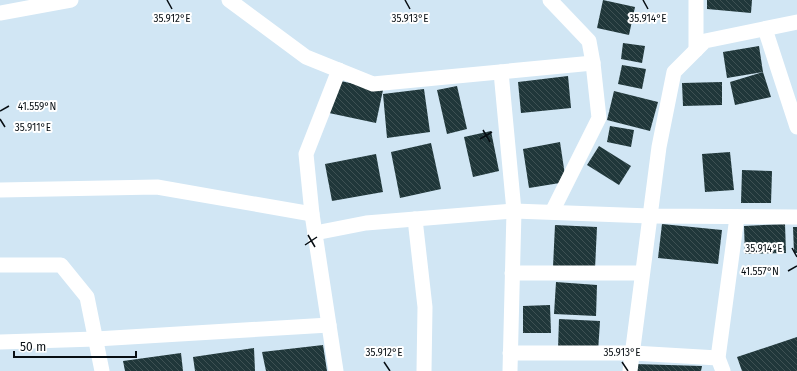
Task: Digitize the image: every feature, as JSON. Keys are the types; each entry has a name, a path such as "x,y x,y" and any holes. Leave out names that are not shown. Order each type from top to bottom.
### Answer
{"street":[{"path":"0,14 67,0"},
{"path":"229,0 306,56 373,84 593,63"},
{"path":"550,0 589,41 599,118 552,212"},
{"path":"696,0 696,50"},
{"path":"630,371 659,147 674,72 705,41 797,22"},
{"path":"764,28 797,127"},
{"path":"336,371 312,214 306,154 339,70"},
{"path":"501,72 514,211 510,371"},
{"path":"0,190 157,187 312,214"},
{"path":"315,233 366,223 514,211 650,216 797,217"},
{"path":"510,353 633,353 720,364 737,217"},
{"path":"415,219 425,307 424,371"},
{"path":"0,265 61,265 87,297 102,371"},
{"path":"512,273 642,273"},
{"path":"0,342 96,339 329,325"}],"building":[{"path":"603,0 635,7 629,35 597,28"},
{"path":"707,0 752,0 751,13 707,9"},
{"path":"623,43 645,46 642,63 621,59"},
{"path":"759,46 763,72 727,78 723,52"},
{"path":"622,65 646,69 642,89 618,84"},
{"path":"763,72 771,97 735,105 730,82"},
{"path":"568,76 571,108 521,113 518,82"},
{"path":"336,80 383,90 376,123 329,113"},
{"path":"722,82 722,105 683,106 682,83"},
{"path":"457,86 467,129 447,134 437,90"},
{"path":"424,89 430,132 387,138 383,94"},
{"path":"614,91 658,102 650,131 607,120"},
{"path":"610,126 634,130 631,147 607,142"},
{"path":"491,131 499,171 473,177 464,137"},
{"path":"560,142 566,182 529,188 523,149"},
{"path":"431,143 441,189 400,198 391,152"},
{"path":"599,146 631,166 619,185 587,165"},
{"path":"730,152 734,190 705,192 702,154"},
{"path":"376,154 383,192 332,201 325,164"},
{"path":"742,170 772,171 771,203 741,203"},
{"path":"662,224 722,230 718,264 658,258"},
{"path":"785,224 786,253 745,254 744,226"},
{"path":"555,225 597,227 595,269 553,267"},
{"path":"793,227 797,227 797,253 794,253"},
{"path":"556,282 597,285 596,316 554,314"},
{"path":"550,305 551,333 523,333 523,306"},
{"path":"559,319 600,321 598,352 558,349"},
{"path":"797,337 797,371 742,371 737,357"},
{"path":"323,345 327,371 266,371 262,352"},
{"path":"254,348 255,371 195,371 193,357"},
{"path":"181,353 183,371 125,371 123,361"},
{"path":"635,364 702,366 701,371 635,371"}]}
